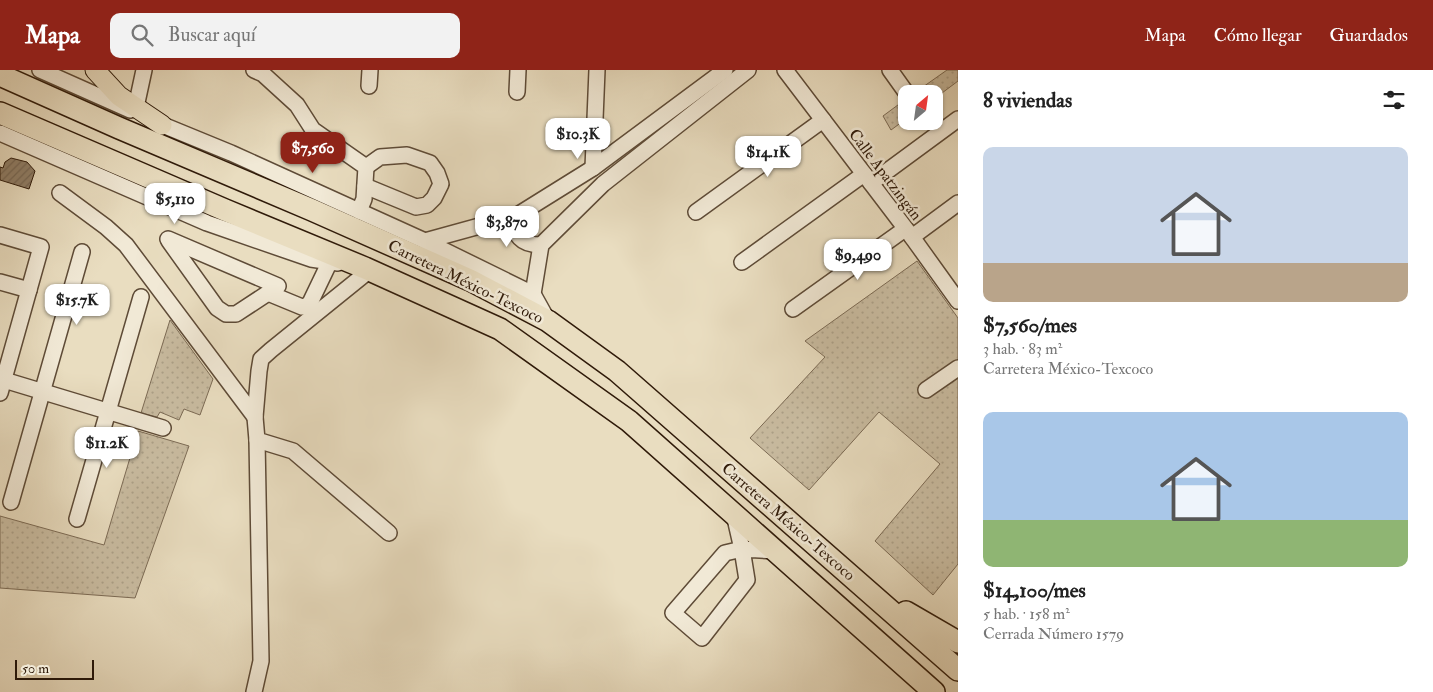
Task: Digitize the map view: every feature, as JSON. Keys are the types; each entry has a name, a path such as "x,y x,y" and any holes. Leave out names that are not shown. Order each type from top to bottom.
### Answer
{"highway":[{"name":"Carretera México-Texcoco","path":"0,75 470,280 548,321 617,371 958,670"},
{"name":"Carretera México-Texcoco","path":"0,113 225,210 332,259 368,269 500,329 629,421 934,692"},
{"path":"879,599 958,642"}],"main road":[{"path":"95,70 119,96 162,125"}],"street":[{"path":"40,70 359,211 533,294 548,321"},
{"path":"136,107 144,70"},
{"path":"369,86 370,70"},
{"path":"517,92 518,70"},
{"path":"593,168 597,70"},
{"path":"424,241 516,216 593,168 725,70"},
{"path":"533,294 541,245 603,184 748,70"},
{"name":"Calle Apatzingán","path":"785,70 956,294"},
{"path":"890,70 901,85"},
{"path":"259,71 297,105 313,130 366,167"},
{"path":"742,262 958,119"},
{"path":"696,212 823,120"},
{"path":"0,133 207,223 311,259 332,259 310,303 306,306 302,307 268,293"},
{"path":"365,186 416,207 427,205 434,198 441,184 437,173 430,163 406,155 380,157 366,167"},
{"path":"359,211 364,198 366,167"},
{"path":"60,193 106,227 126,245 255,417"},
{"path":"793,309 908,233 958,203"},
{"path":"516,216 514,226 518,238 530,245 541,245"},
{"path":"0,235 41,247 29,290 5,354 2,387 43,392 163,428"},
{"path":"168,239 278,286 268,293 236,314 226,314 217,308 168,239"},
{"path":"11,502 82,252"},
{"path":"254,692 261,660 255,417 259,371 262,359 270,350 368,269"},
{"path":"0,282 29,290"},
{"path":"77,519 141,297"},
{"path":"926,390 958,368"},
{"path":"257,440 293,451 389,533"},
{"path":"734,514 742,549 747,580 702,638 673,613 725,553 742,549 776,551"}],"shaded area":[{"path":"947,70 958,70 958,81 943,92 943,85 926,85"},
{"path":"898,105 898,125 891,130 883,116"},
{"path":"917,261 958,318 958,564 933,595 875,541 940,464 879,412 809,490 750,438 825,357 805,341"},
{"path":"170,320 213,379 200,415 184,409 179,420 160,412 157,417 141,413"},
{"path":"138,431 189,446 135,598 0,588 0,516 104,545"}],"building":[{"path":"11,158 27,162 35,171 29,189 0,180 0,167 3,168 5,162"}]}
